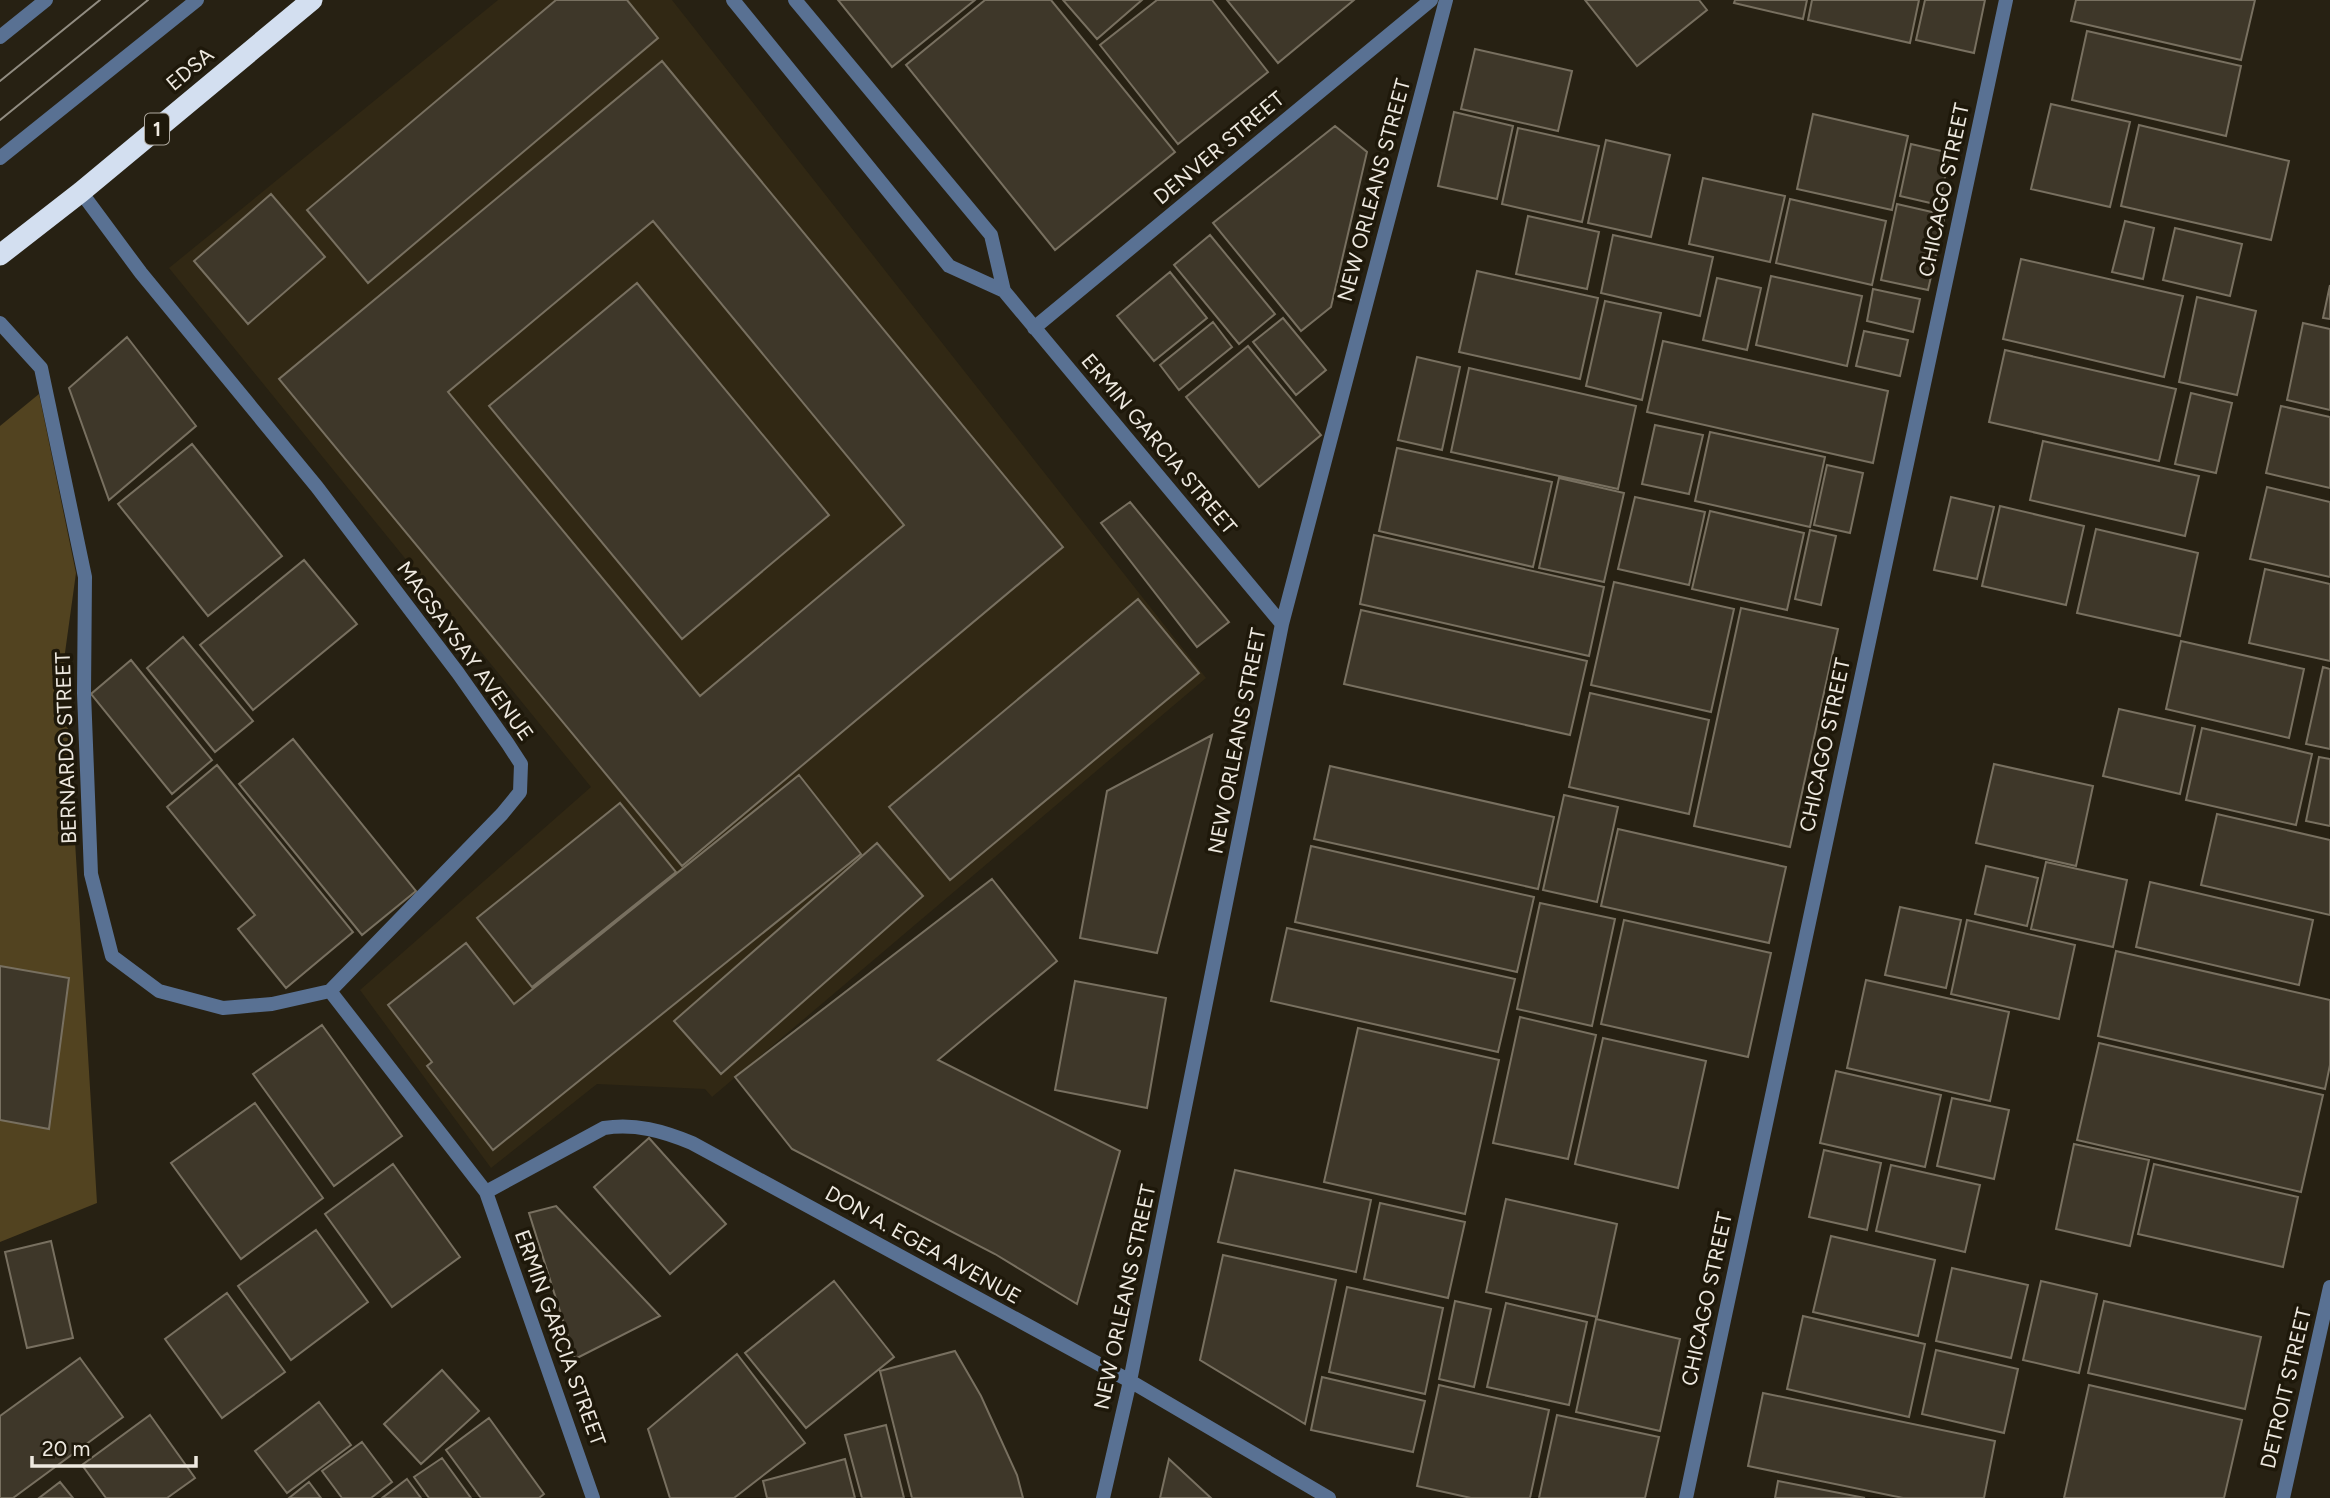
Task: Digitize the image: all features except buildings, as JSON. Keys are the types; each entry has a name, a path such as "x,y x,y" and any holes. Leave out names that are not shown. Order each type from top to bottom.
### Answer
{"highway":[{"name":"EDSA","path":"0,255 81,192 312,0"}],"street":[{"path":"0,37 46,0"},
{"path":"0,158 197,0"},
{"name":"ERMIN GARCIA STREET","path":"733,0 949,266 1004,291"},
{"name":"ERMIN GARCIA STREET","path":"794,0 990,234 1004,291 1282,624"},
{"name":"DENVER STREET","path":"1034,328 1431,0"},
{"name":"NEW ORLEANS STREET","path":"1103,1498 1130,1381 1282,624 1446,0"},
{"name":"CHICAGO STREET","path":"1686,1498 2006,0"},
{"name":"MAGSAYSAY AVENUE","path":"81,192 141,273 317,487 458,673 521,764 520,792 502,814 330,991"},
{"name":"BERNARDO STREET","path":"0,323 41,368 85,577 84,693 91,874 112,957 159,990 223,1008 272,1004 330,991"},
{"path":"330,991 486,1192"},
{"name":"DON A. EGEA AVENUE","path":"486,1192 604,1128 621,1125 660,1130 692,1143 1130,1381 1329,1498"},
{"name":"ERMIN GARCIA STREET","path":"486,1192 593,1498"},
{"name":"DETROIT STREET","path":"2283,1498 2330,1287"}],"shaded area":[{"path":"498,0 672,0 1206,678 712,1097 705,1089 597,1084 491,1168 360,990 591,787 169,268"},
{"path":"39,394 76,573 64,660 97,1203 0,1242 0,426"}],"tram line":[{"path":"0,81 100,0"},
{"path":"0,120 148,0"}]}
